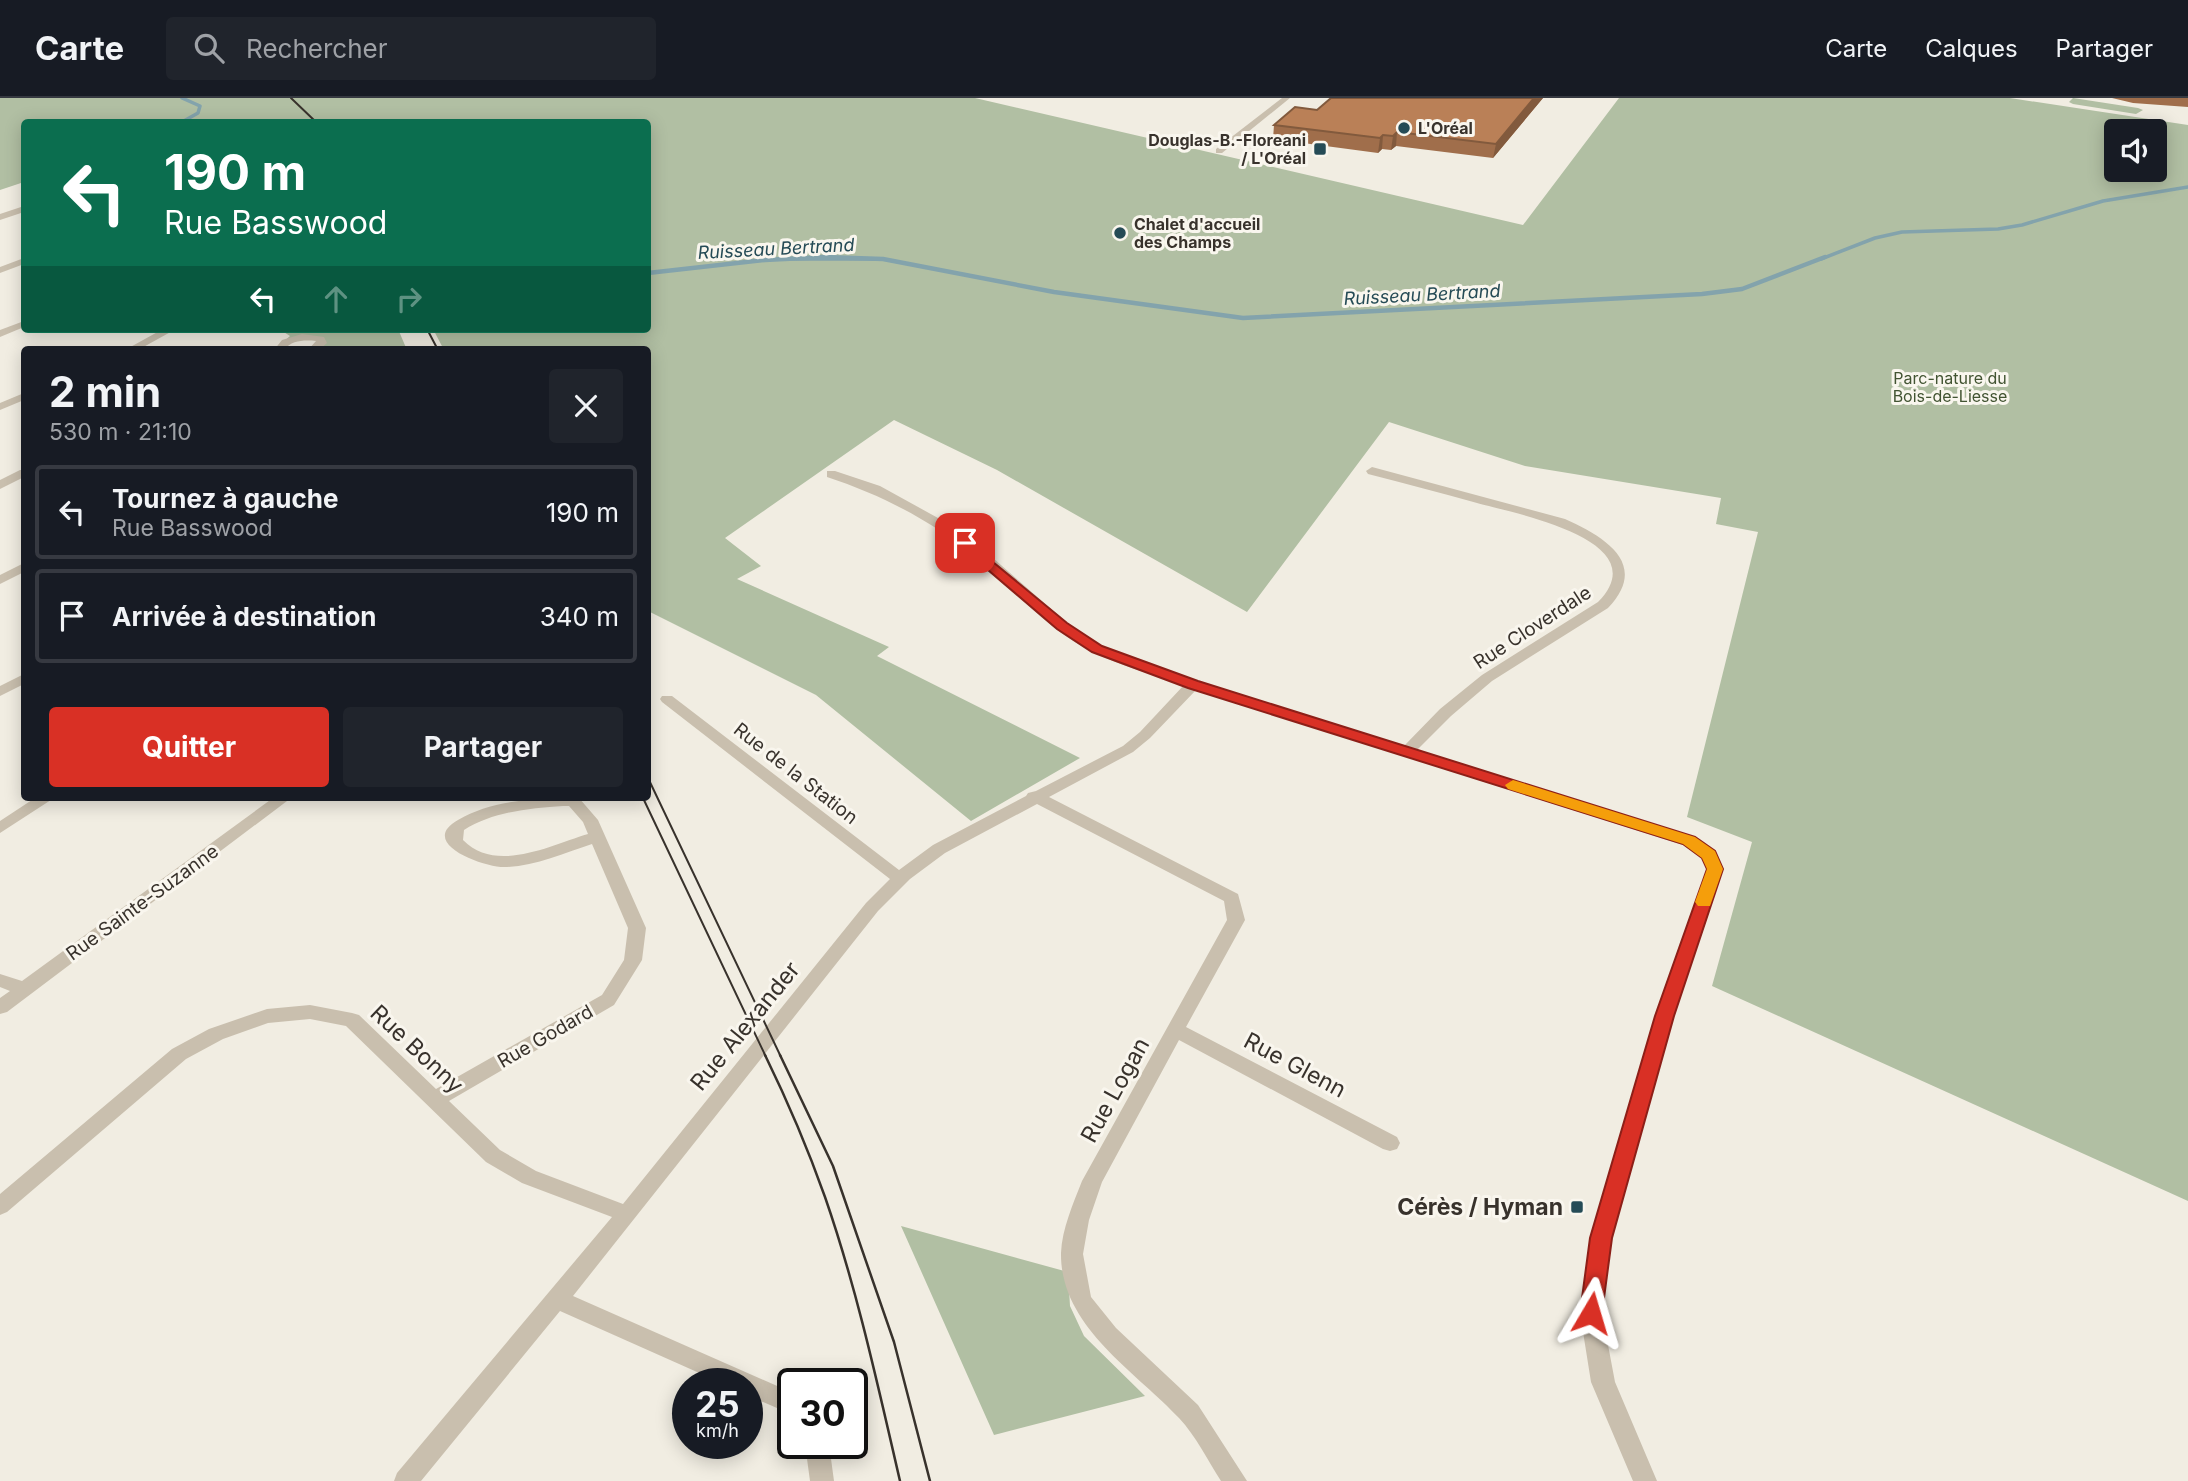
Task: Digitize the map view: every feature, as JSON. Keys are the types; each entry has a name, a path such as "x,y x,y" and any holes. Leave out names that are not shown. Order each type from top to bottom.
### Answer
{"street":[{"path":"1219,151 1286,98"},
{"path":"0,217 21,210"},
{"path":"0,270 21,262"},
{"path":"0,334 21,325"},
{"path":"138,346 163,333"},
{"path":"282,346 300,338 316,338 322,341 321,346"},
{"path":"0,407 21,397"},
{"name":"Rue Cloverdale","path":"1372,471 1561,522 1586,533 1604,547 1616,561 1619,573 1612,596 1599,608 1516,658 1481,683 1438,717 1407,751"},
{"path":"831,474 876,489 934,521 980,554 1062,626 1097,649 1193,684 1689,841 1709,855 1715,869 1665,1016 1601,1238 1591,1313 1603,1382 1645,1481"},
{"path":"0,485 21,475"},
{"path":"0,580 21,569"},
{"path":"0,692 21,680"},
{"name":"Rue Alexander","path":"406,1481 627,1214 872,907 900,879 939,849 1034,796 1128,749 1145,735 1193,684"},
{"name":"Rue de la Station","path":"667,699 900,879"},
{"name":"Rue Logan","path":"1034,796 1232,898 1236,920 1092,1181 1078,1220 1072,1254 1081,1301 1108,1335 1191,1413 1235,1481"},
{"path":"0,828 41,801"},
{"name":"Rue Sainte-Suzanne","path":"0,1007 279,801"},
{"name":"Rue Godard","path":"551,801 468,821 459,826 454,834 454,841 460,848 496,862 523,858 598,836"},
{"name":"Rue Godard","path":"436,1099 608,1000 634,960 637,928 598,836 582,808 573,801"},
{"path":"0,980 23,989"},
{"name":"Rue Bonny","path":"0,1206 179,1054 216,1034 267,1016 310,1012 352,1020 493,1156 528,1177 627,1214"},
{"name":"Rue Glenn","path":"1176,1030 1390,1143"},
{"path":"555,1298 777,1397"},
{"path":"819,1459 822,1481"}],"green space":[{"name":"Parc-nature du Bois-de-Liesse","path":"0,98 975,98 1523,225 1619,98 2010,98 2148,119 2104,119 2104,182 2167,182 2167,122 2188,125 2188,1201 1712,986 1752,842 1687,817 1758,532 1716,524 1721,498 1525,466 1389,422 1247,612 997,470 894,420 725,538 761,566 737,579 889,647 877,656 1080,758 971,821 816,695 651,612 651,346 442,346 435,333 651,333 651,119 21,119 21,183 0,190"},
{"path":"2073,98 2143,110 2136,114 2073,104 2069,102"},
{"path":"285,333 400,333 405,346 318,346 322,343 311,337 280,345 290,336"},
{"path":"901,1226 1068,1272 1070,1306 1084,1336 1145,1396 994,1435"}],"building":[{"name":"L'Oréal","path":"1331,98 1534,98 1496,144 1397,132 1393,136 1383,135 1380,138 1274,125 1295,107 1317,110"}],"waterway":[{"name":"Ruisseau Bertrand","path":"182,98 200,106 198,113 187,119"},
{"name":"Ruisseau Bertrand","path":"1821,259 1875,238 1902,232 1998,229 2022,225 2103,201 2188,187"},
{"name":"Ruisseau Bertrand","path":"785,259 883,259 1054,292 1243,318 1702,294 1742,289 1825,257"},
{"name":"Ruisseau Bertrand","path":"778,259 785,259"},
{"name":"Ruisseau Bertrand","path":"651,273 785,259"},
{"name":"Ruisseau Bertrand","path":"785,259 880,259"}],"tram line":[{"path":"291,98 313,119"},
{"path":"429,333 436,346"},
{"path":"651,784 781,1057"},
{"path":"644,801 766,1057"},
{"path":"765,1055 805,1143 837,1232 866,1338 900,1481"},
{"path":"780,1055 833,1166 894,1342 930,1481"}],"slow traffic":[{"path":"1513,785 1689,841 1709,855 1715,869 1704,902"}],"place":[{"name":"L'Oréal","path":"1404,128"},
{"name":"Douglas-B.-Floreani / L'Oréal","path":"1320,149"},
{"name":"Chalet d'accueil des Champs","path":"1120,233"},
{"name":"Cérès / Hyman","path":"1577,1207"}],"route":[{"path":"965,543 1062,626 1097,649 1193,684 1689,841 1709,855 1715,869 1665,1016 1601,1238 1591,1313"}]}
